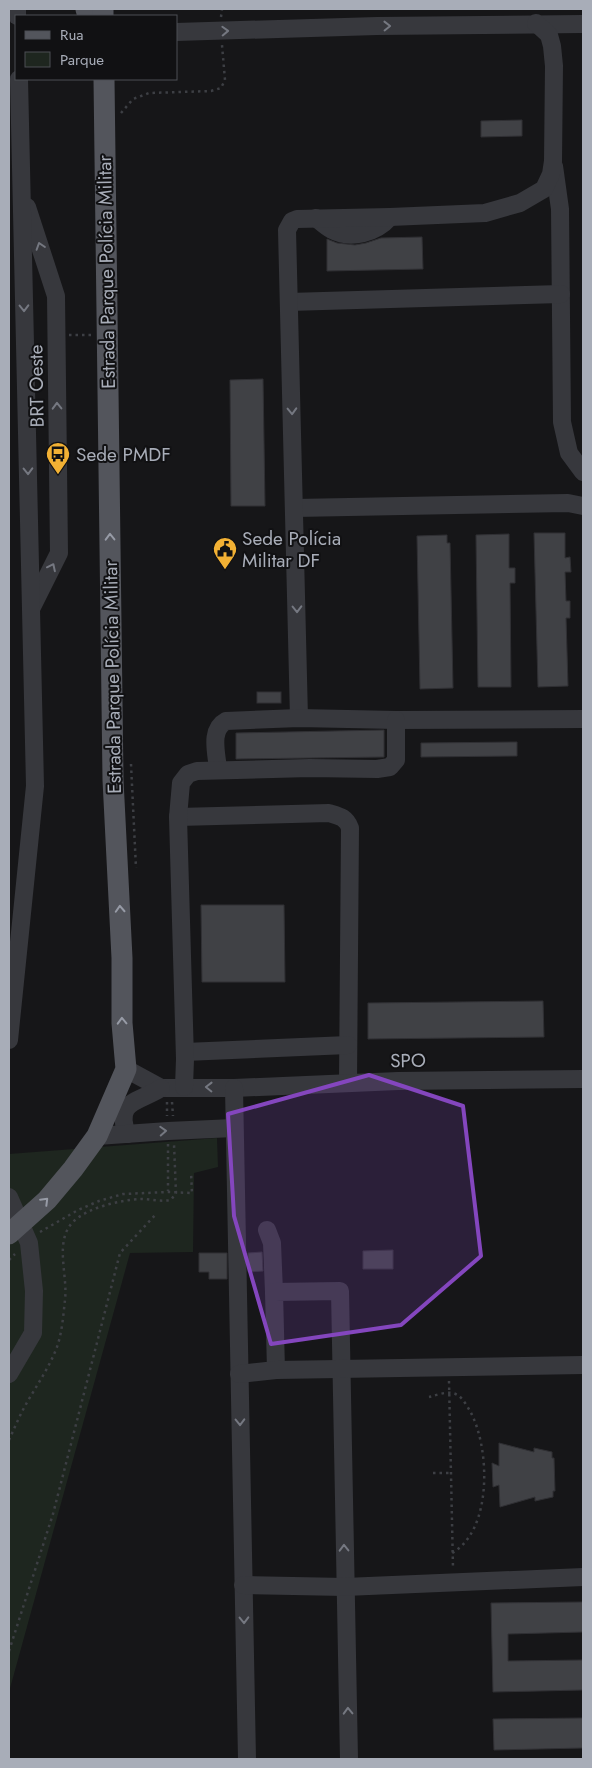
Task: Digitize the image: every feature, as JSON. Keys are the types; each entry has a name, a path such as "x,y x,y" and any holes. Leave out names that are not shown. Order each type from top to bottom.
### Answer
{"main road":[{"path":"90,80 98,263 106,286"},
{"name":"Estrada Parque Polícia Militar","path":"19,1233 74,1169 97,1136 126,1069 122,1023 122,958 113,780 104,80"}],"street":[{"path":"473,9 474,15 483,24"},
{"path":"299,718 287,230 294,219 390,218 485,213 503,209 528,199 544,189 551,174 553,161 554,66 551,38 536,23"},
{"path":"178,32 576,23"},
{"path":"554,66 558,41 576,23"},
{"name":"BRT Oeste","path":"9,1040 35,786 19,80"},
{"path":"553,161 560,208 562,422 564,438 569,453 583,472"},
{"name":"BRT Oeste","path":"21,190 56,296 59,553 31,610"},
{"path":"289,302 561,294"},
{"path":"295,508 568,504 583,506"},
{"path":"218,770 215,733 224,722 232,720 299,718 396,720 583,719"},
{"path":"184,1087 185,1052 178,817 181,783 184,777 197,771 371,769 390,767 396,760 396,720"},
{"path":"178,817 329,813 340,816 347,821 350,828 348,1083"},
{"path":"185,1052 348,1045"},
{"path":"126,1069 161,1088 150,1096 134,1100 126,1106 123,1116 123,1126 126,1134"},
{"name":"SPO","path":"161,1088 234,1088 398,1081 583,1079"},
{"path":"234,1088 247,1759"},
{"path":"97,1136 234,1128"},
{"path":"9,1197 34,1291 33,1333 9,1374"},
{"path":"267,1230 272,1243 276,1370"},
{"path":"274,1292 340,1292 340,1370 349,1759"},
{"path":"239,1374 276,1370 583,1364"},
{"path":"243,1585 345,1587 583,1578"}],"path":[{"path":"116,120 133,99 149,93 211,91 221,88 225,80 220,31"},
{"path":"131,759 136,870"},
{"path":"19,1233 49,1227 78,1210 123,1194 192,1193 191,1172"},
{"path":"9,1440 24,1407 56,1350 62,1325 66,1293 63,1244 66,1233 73,1222 86,1212 116,1202 142,1199 164,1202 171,1200 176,1193"},
{"path":"9,1651 53,1514 120,1253 157,1213"},
{"path":"448,1367 453,1582"},
{"path":"429,1397 449,1392 458,1395 474,1419 480,1438 484,1467 481,1508 476,1526 469,1539 452,1553"},
{"path":"432,1473 451,1473"}],"highlighted area":[{"path":"369,1075 463,1106 481,1256 401,1325 271,1344 234,1216 228,1114"}],"green space":[{"path":"217,1138 218,1167 194,1173 193,1252 130,1253 9,1692 9,1154"}],"building":[{"path":"522,120 522,136 481,137 481,121"},
{"path":"422,237 423,269 327,271 327,239 337,243 355,245 381,238"},
{"path":"263,379 265,506 231,506 230,380"},
{"path":"534,533 565,533 565,558 570,557 571,572 565,572 566,601 570,601 570,618 566,618 568,686 538,687"},
{"path":"509,534 509,568 515,568 515,583 510,583 511,687 478,687 476,535"},
{"path":"447,535 447,543 450,543 453,688 420,689 417,536"},
{"path":"257,692 281,692 281,703 257,703"},
{"path":"384,730 384,757 236,759 236,733"},
{"path":"517,742 517,756 421,757 421,743"},
{"path":"201,905 284,905 285,982 202,982"},
{"path":"543,1001 544,1037 368,1039 368,1003"},
{"path":"393,1250 393,1269 363,1269 363,1251"},
{"path":"262,1252 263,1271 248,1272 248,1253"},
{"path":"199,1253 227,1253 227,1279 209,1279 209,1272 199,1272"},
{"path":"499,1443 534,1452 534,1448 552,1452 552,1458 554,1458 555,1491 553,1491 553,1497 535,1501 535,1497 500,1507 499,1485 493,1487 492,1463 499,1466"},
{"path":"583,1602 583,1632 508,1634 508,1661 583,1660 583,1690 493,1692 491,1603"},
{"path":"583,1718 583,1748 494,1750 493,1719"}],"place":[{"name":"Sede PMDF","path":"58,475"},
{"name":"Sede Polícia Militar DF","path":"225,570"}]}
